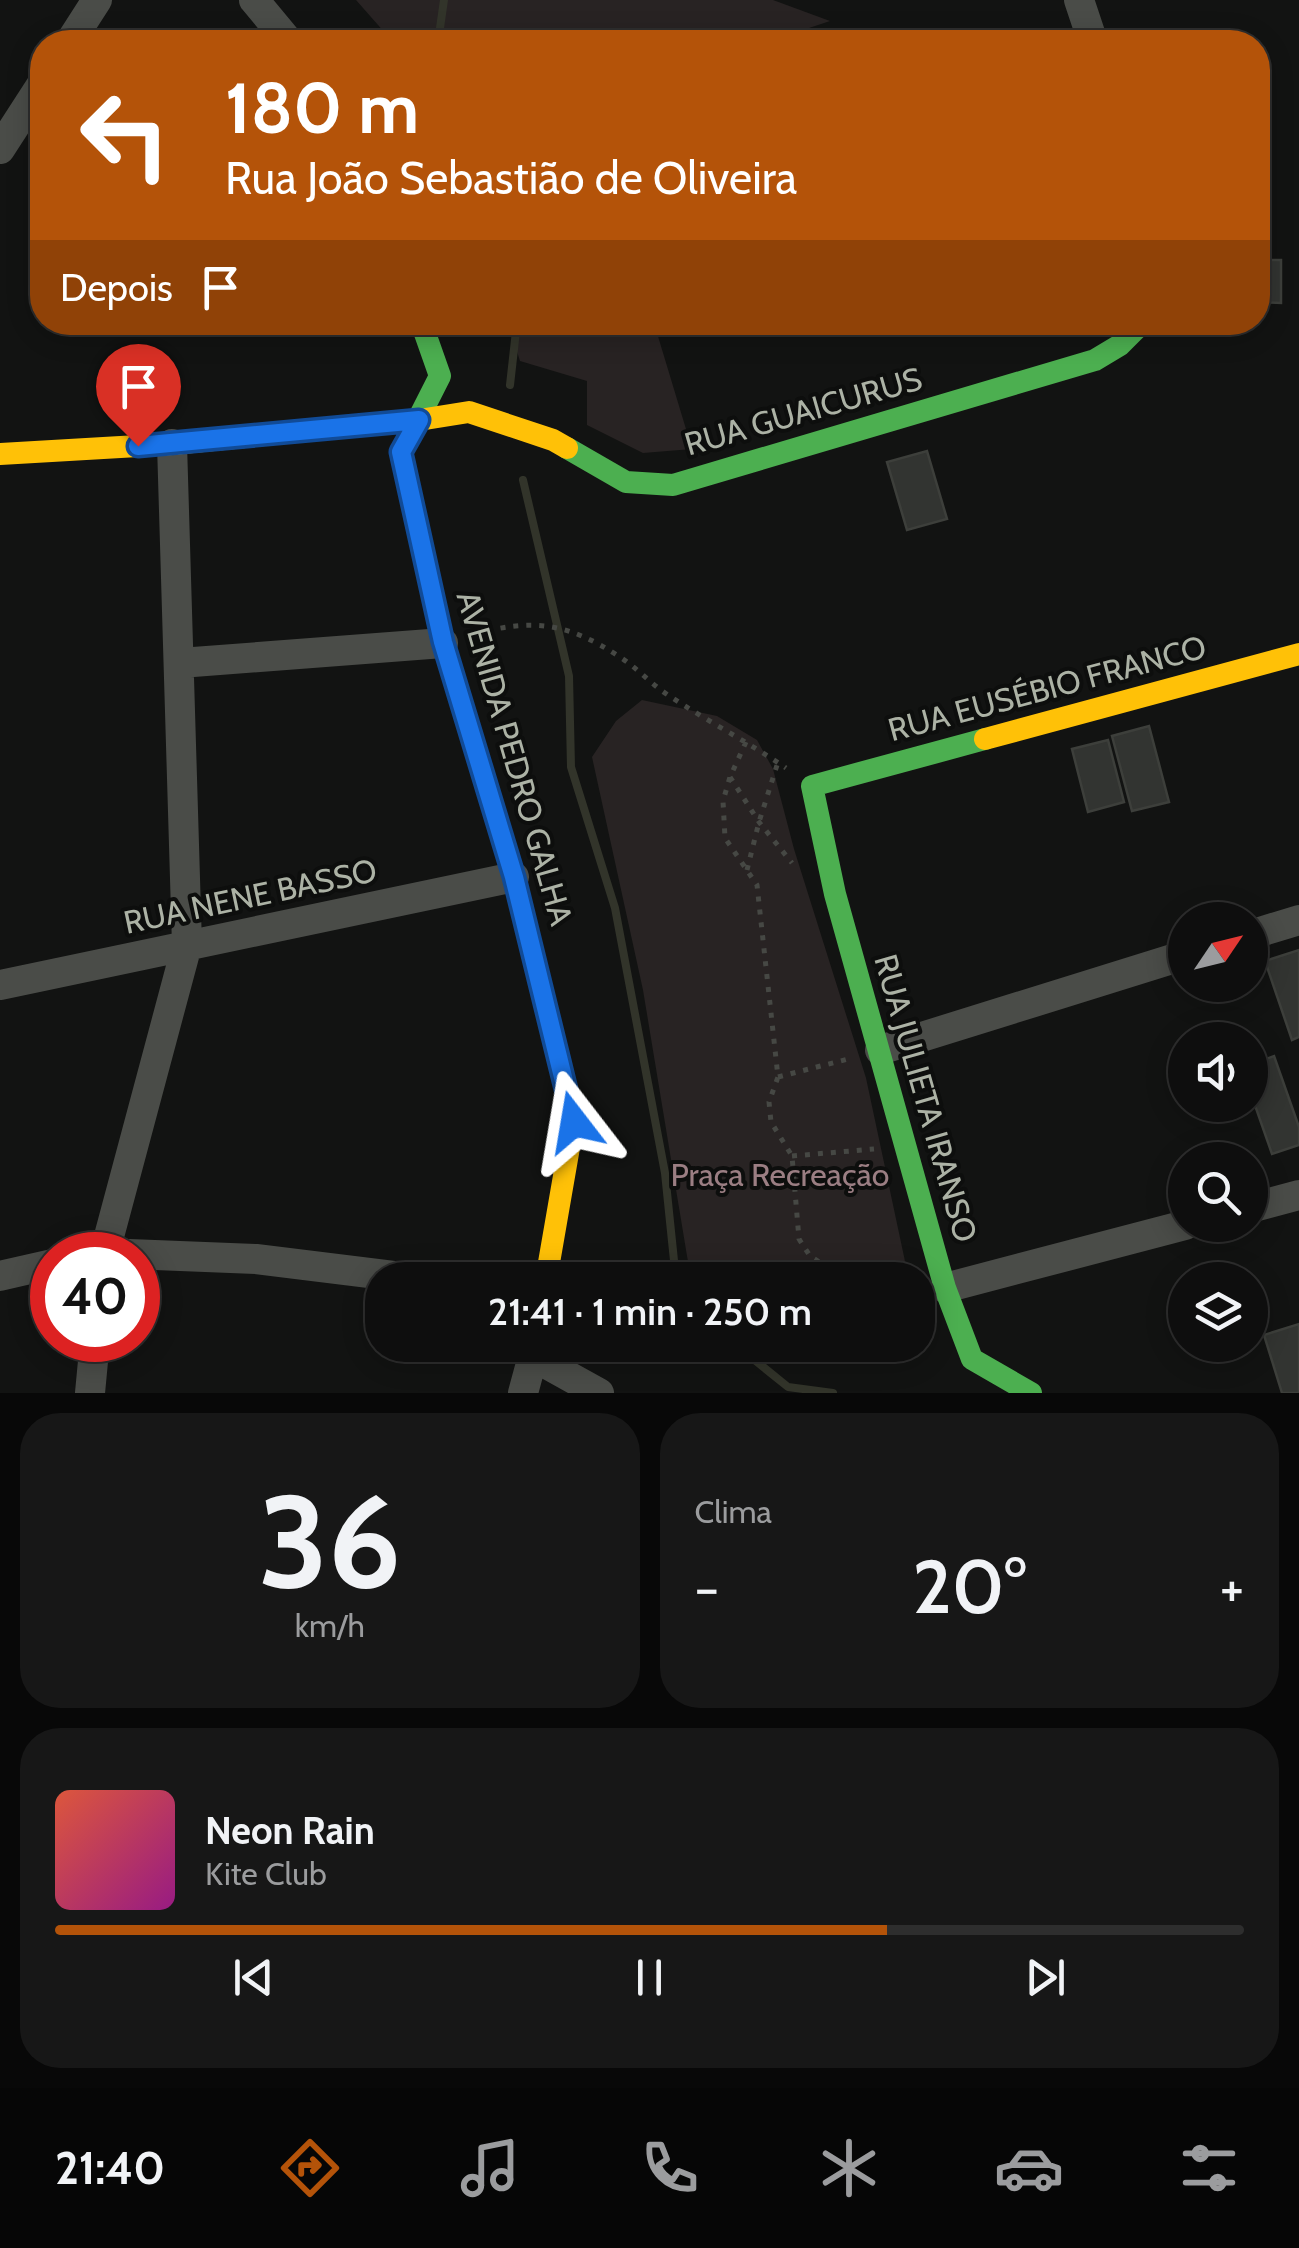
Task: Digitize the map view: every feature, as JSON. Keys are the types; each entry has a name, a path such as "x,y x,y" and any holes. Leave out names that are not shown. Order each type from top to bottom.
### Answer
{"street":[{"path":"78,30 97,0"},
{"path":"254,0 278,30"},
{"path":"1079,0 1089,30"},
{"path":"0,150 30,103"},
{"name":"AVENIDA PEDRO GALHA","path":"425,335 440,376 401,452 443,642 514,877 574,1122 549,1262"},
{"name":"RUA GUAICURUS","path":"0,454 172,444 469,412 553,440 626,482 673,485 1095,360 1130,335"},
{"path":"107,1232 188,945 172,444"},
{"path":"180,663 443,642"},
{"name":"RUA EUSÉBIO FRANCO","path":"812,786 1299,654"},
{"name":"RUA JULIETA IRANSO","path":"812,786 835,894 945,1288 972,1359 1031,1393"},
{"name":"RUA NENE BASSO","path":"0,985 514,877"},
{"path":"1268,929 1299,920"},
{"path":"880,1050 1168,960"},
{"path":"1268,1203 1299,1195"},
{"path":"945,1288 1168,1229"},
{"path":"160,1256 256,1259 365,1272"},
{"path":"0,1276 30,1269"},
{"path":"90,1393 93,1362"},
{"path":"523,1393 531,1362"},
{"path":"551,1362 599,1393"}],"path":[{"path":"443,642 512,624 538,624 578,634 621,658 666,694 812,786"},
{"path":"746,742 723,802 725,838 757,886 778,1076 769,1102 771,1122 792,1156 799,1239 819,1262"},
{"path":"747,870 778,762"},
{"path":"730,776 758,822 794,865"},
{"path":"778,1076 880,1050"},
{"path":"792,1156 906,1146"}],"green space":[{"path":"356,0 773,0 830,21 803,30 382,30"},
{"path":"512,335 658,335 692,449 643,453 587,425 587,381 520,361"},
{"name":"Praça Recreação","path":"642,700 717,716 757,740 773,769 866,1078 905,1262 688,1262 643,990 592,757 616,721"}],"building":[{"path":"1270,260 1281,260 1281,303 1270,303"},
{"path":"927,451 947,519 907,530 887,462"},
{"path":"1149,726 1169,802 1132,811 1112,736"},
{"path":"1108,740 1124,802 1088,812 1072,749"},
{"path":"1299,950 1299,1037 1292,1040 1268,970 1268,960"},
{"path":"1274,1056 1299,1127 1299,1145 1272,1154 1261,1122 1268,1122 1268,1058"},
{"path":"1299,1324 1299,1393 1282,1393 1268,1348 1268,1334"}],"waterway":[{"path":"440,30 444,0"},
{"path":"510,385 516,335"},
{"path":"523,480 569,676 571,767 615,908 665,1173 674,1262"},
{"path":"757,1362 788,1387 833,1393"}],"traffic: fast":[{"path":"426,335 440,376 401,453 443,643 514,877 574,1121 572,1130"},
{"path":"567,448 626,482 673,485 1095,360 1130,335"},
{"path":"985,739 812,786 835,894 945,1288 972,1359 1031,1393"}],"traffic: slow":[{"path":"0,454 172,444 469,412 567,448"},
{"path":"985,739 1299,654"},
{"path":"549,1262 572,1130"}],"route":[{"path":"138,446 419,420 401,452 443,642 514,877 574,1122"}]}
